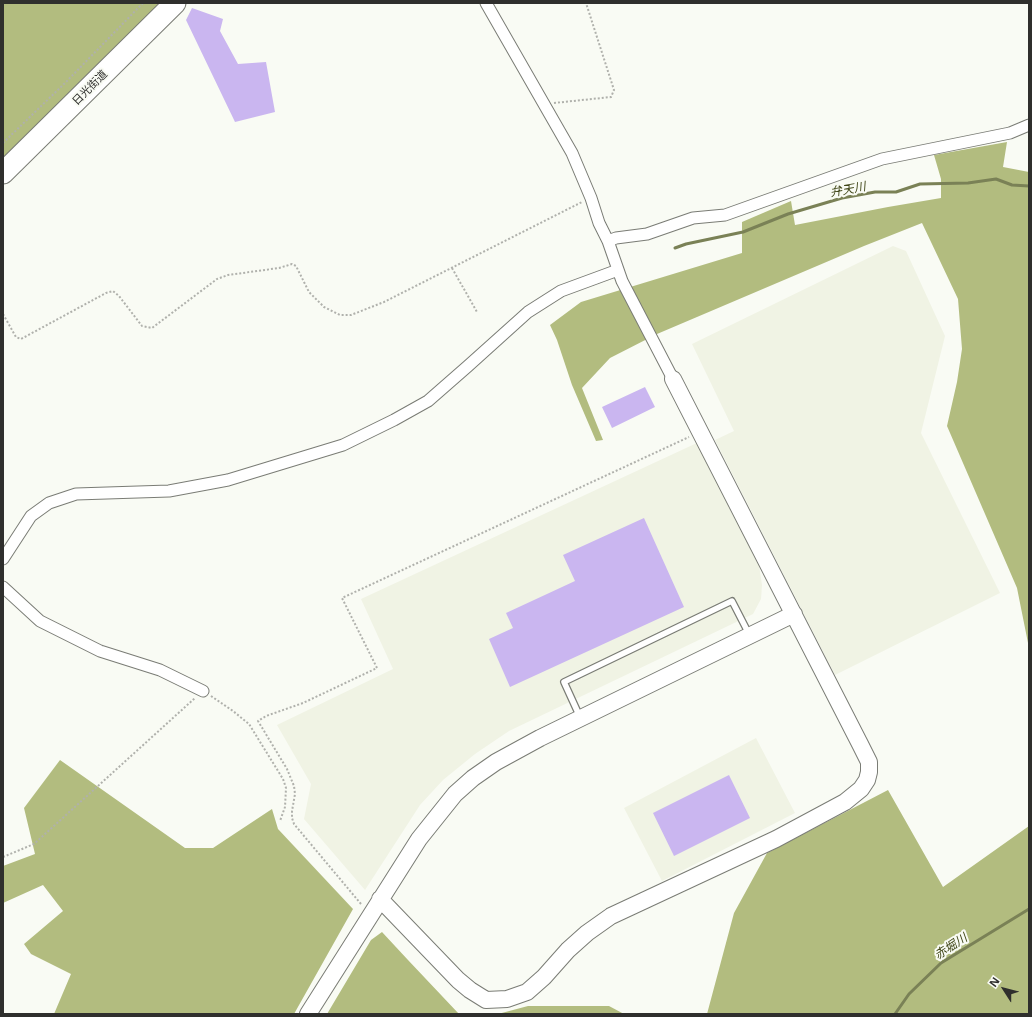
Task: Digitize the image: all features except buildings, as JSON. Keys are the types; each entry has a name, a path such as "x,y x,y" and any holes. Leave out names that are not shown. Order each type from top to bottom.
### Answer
{"highway":[{"name":"日光街道","path":"3,173 176,3"}],"street":[{"path":"380,899 458,980 470,990 486,1000 507,999 527,992 544,977 568,950 587,932 611,916 776,839 845,802 861,789 870,772 869,762 701,431 622,281 608,241 599,223 591,198 572,153 486,3"},
{"path":"608,241 616,238 647,234 693,218 725,215 882,160 1010,133 1029,125"},
{"path":"3,559 31,516 49,503 76,494 169,491 228,480 343,445 394,420 428,401 528,312 561,291 618,270"},
{"path":"3,587 40,621 100,651 160,670 204,691"},
{"path":"308,1014 419,839 455,794 473,778 496,762 581,718 794,614"}],"lane":[{"path":"581,718 564,682 732,601 750,636"}],"path":[{"path":"3,143 66,82 143,3"},
{"path":"544,104 611,97 614,90 586,3"},
{"path":"3,314 16,337 21,339 106,293 113,292 119,296 142,326 152,328 217,279 228,275 279,268 292,264 296,266 309,292 324,307 340,315 350,314 384,302 591,198"},
{"path":"452,268 477,312"},
{"path":"361,904 294,824 292,818 295,794 294,786 287,769 258,721 266,716 303,703 377,668 342,598 701,431"},
{"path":"3,857 34,844 204,691 249,724 283,779 286,788 285,807 280,821"}],"shaded area":[{"path":"893,246 906,251 945,336 921,433 1000,593 835,675 715,440 734,431 692,344"},
{"path":"699,442 758,558 762,585 761,599 753,614 509,731 475,754 443,780 420,805 365,890 304,819 311,784 277,725 393,669 361,599"},
{"path":"756,738 795,813 662,881 624,808"}],"green space":[{"path":"3,3 165,3 3,163"},
{"path":"1007,142 1003,167 1029,172 1029,648 1017,588 947,426 957,382 962,349 958,299 922,223 657,334 610,358 582,388 603,440 596,441 572,385 557,340 550,325 581,302 742,253 742,222 791,201 795,225 941,198 941,179 934,155"},
{"path":"60,760 185,848 213,848 272,809 278,829 353,909 294,1014 54,1014 71,974 31,954 24,944 63,911 43,885 3,903 3,866 35,854 24,808"},
{"path":"888,790 943,887 1029,826 1029,1014 707,1014 734,913 767,853"},
{"path":"382,932 459,1014 327,1014 371,940"},
{"path":"528,1006 609,1006 624,1014 498,1014"}],"waterway":[{"name":"弁天川","path":"675,248 686,244 743,232 788,214 842,198 875,192 896,192 920,184 968,183 996,179 1012,185 1029,186"},
{"name":"赤堀川","path":"895,1014 909,994 941,963 1029,909"}]}
